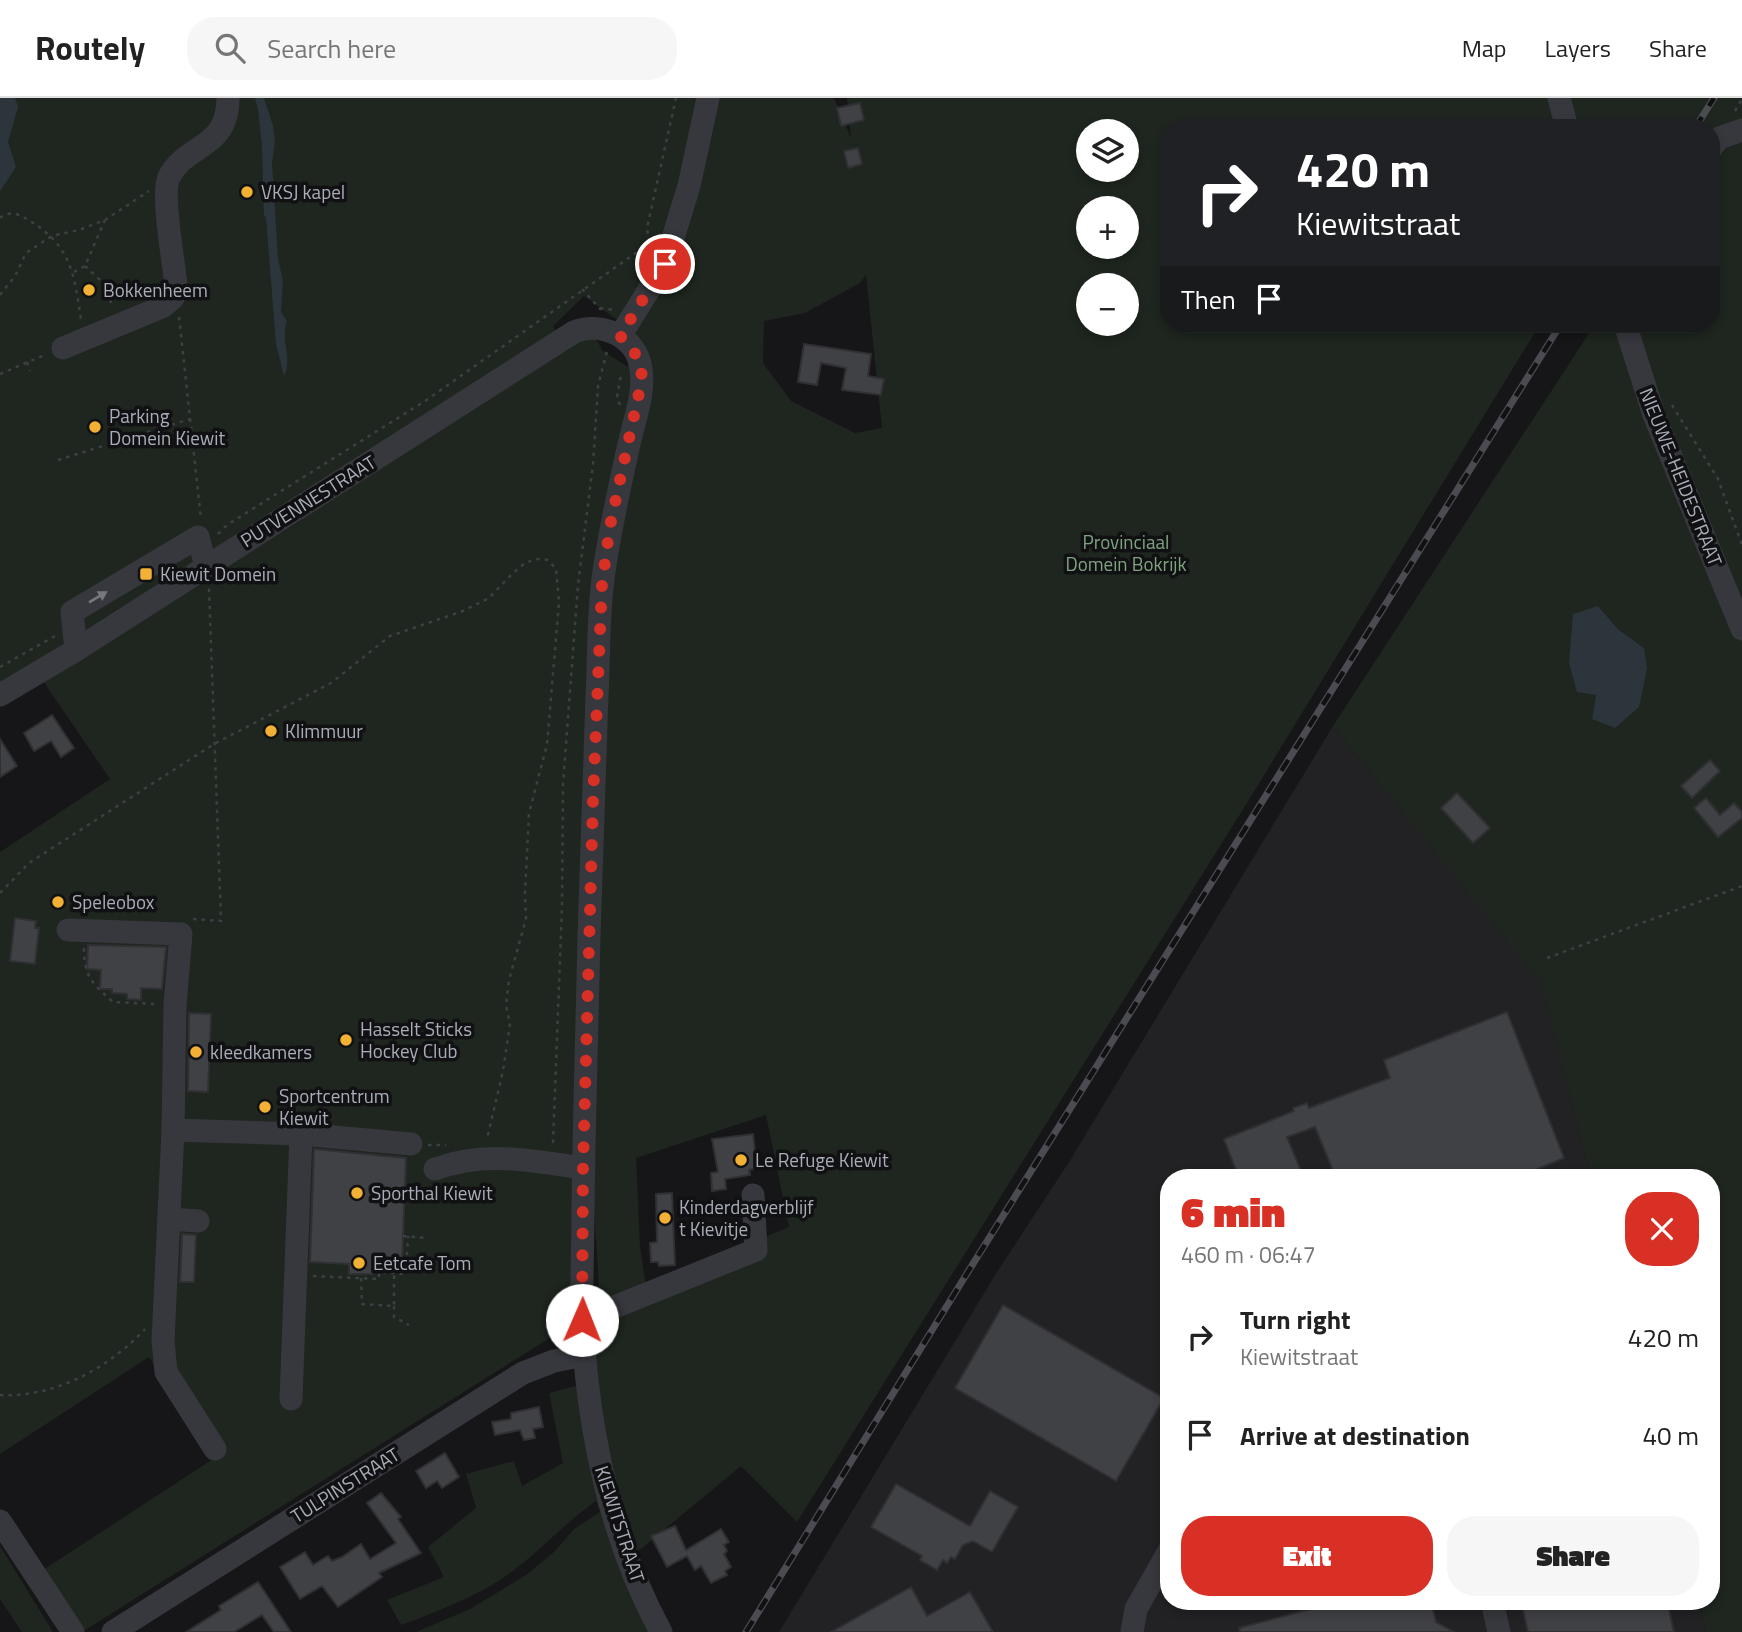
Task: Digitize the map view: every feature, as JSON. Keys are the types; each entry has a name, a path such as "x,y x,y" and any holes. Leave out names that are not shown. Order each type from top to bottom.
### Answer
{"street":[{"path":"73,343 129,322 162,307 173,298 176,285 167,196 169,178 184,160 208,144 222,128 228,98"},
{"path":"610,340 654,284 665,264 689,186 708,98"},
{"path":"1559,98 1565,119"},
{"path":"1720,138 1742,130"},
{"name":"PUTVENNESTRAAT","path":"0,695 76,650 205,559 574,332 588,327 604,328 610,340"},
{"name":"NIEUWE-HEIDESTRAAT","path":"1628,333 1654,415 1742,629"},
{"name":"KIEWITSTRAAT","path":"610,340 634,350 641,367 642,379 610,526 602,584 593,800 583,1168 582,1320 597,1451 606,1491 619,1536 648,1608 661,1632"},
{"path":"76,650 72,612 198,537 205,559"},
{"path":"76,930 181,934 175,1005 173,1130 163,1341 166,1372 215,1448"},
{"path":"173,1130 301,1134 411,1144"},
{"path":"291,1399 301,1134"},
{"path":"435,1169 459,1160 499,1157 583,1168"},
{"path":"582,1320 756,1250 753,1195"},
{"path":"169,1219 198,1221"},
{"name":"TULPINSTRAAT","path":"113,1632 523,1373 554,1361 585,1355"},
{"path":"0,1521 73,1632"},
{"path":"1132,1632 1136,1609 1160,1567"},
{"path":"1494,1610 1499,1632"}],"path":[{"path":"649,243 647,228 676,98"},
{"path":"0,295 15,276 26,253 52,236 105,220 169,178"},
{"path":"0,218 5,214 18,214 52,236 68,257 72,273 73,343 0,374"},
{"path":"72,273 85,266 105,220"},
{"path":"221,921 205,559 228,524 425,401 649,243 675,236"},
{"path":"85,266 99,279 110,304 129,322"},
{"path":"552,1164 562,907 564,771 578,585 593,464 598,386 610,340 600,308 582,289"},
{"path":"173,298 178,305 201,519"},
{"path":"27,362 30,371"},
{"path":"622,371 618,402 620,406 636,411"},
{"path":"1668,399 1718,479 1742,545"},
{"path":"58,460 190,418"},
{"path":"0,893 29,863 214,744 331,683 390,636 449,617 489,598 525,563 536,559 548,560 556,569 559,602 547,745 528,813 524,893 526,919 509,980 506,1005 510,1024 503,1072 486,1144"},
{"path":"0,667 73,625"},
{"path":"1546,958 1742,886"},
{"path":"76,930 84,970 113,1002 175,1005"},
{"path":"411,1144 450,1145"},
{"path":"296,1276 379,1279 379,1272 406,1273 405,1236 426,1238"},
{"path":"394,1274 394,1317 409,1325"},
{"path":"361,1278 362,1304 394,1306"},
{"path":"0,1395 35,1394 73,1380 120,1354 147,1327"}],"shaded area":[{"path":"0,98 15,98 18,107 8,142 16,167 0,191"},
{"path":"255,98 264,98 275,141 272,163 278,259 283,281 281,312 287,321 287,363 284,376 276,344 264,215 262,146"},
{"path":"1598,606 1618,629 1644,648 1647,668 1639,707 1615,728 1592,719 1596,695 1577,692 1569,663 1573,614"},
{"path":"1333,726 1543,984 1589,1169 1160,1169 1160,1610 1701,1610 1706,1632 779,1632 997,1272 1069,1162"}],"green space":[{"name":"Provinciaal Domein Bokrijk","path":"0,98 834,98 851,138 847,98 1742,98 1742,1632 1706,1632 1701,1610 1720,1610 1720,1169 1589,1169 1542,984 1333,726 1589,333 1720,333 1720,119 1160,119 1160,333 1534,333 1247,803 797,1522 741,1466 642,1548 621,1559 651,1632 416,1632 470,1609 526,1575 555,1551 574,1529 600,1512 596,1501 513,1571 473,1595 401,1625 387,1600 444,1577 428,1547 476,1508 466,1474 514,1461 522,1486 563,1463 549,1393 580,1385 577,1351 600,1306 591,1155 573,1299 556,1334 82,1632 40,1572 213,1459 149,1357 0,1454 0,852 110,779 43,681 302,520 293,500 0,684","holes":["866,275 882,428 855,433 791,401 763,363 764,321 805,313 860,283","584,296 634,332 628,367 603,351 596,339 584,339 563,348 553,326","1598,606 1618,629 1644,648 1592,719 1596,695 1569,663 1572,641","766,1115 789,1227 646,1286 640,1246 636,1158"]},
{"path":"0,1546 53,1632 22,1632 0,1599"}],"building":[{"path":"860,103 864,120 841,126 837,108"},
{"path":"858,148 862,164 848,168 844,151"},
{"path":"804,344 871,354 868,376 884,379 881,395 842,390 846,368 821,363 817,385 798,382"},
{"path":"52,715 74,748 61,757 51,741 34,751 24,733"},
{"path":"0,739 17,766 0,777"},
{"path":"1710,760 1720,771 1692,798 1681,786"},
{"path":"1457,793 1490,828 1473,843 1441,808"},
{"path":"1706,798 1720,815 1734,803 1742,812 1742,818 1718,837 1694,808"},
{"path":"15,918 36,921 35,928 39,928 35,964 10,961"},
{"path":"88,945 166,947 162,989 141,988 141,1000 127,999 127,994 112,993 112,989 100,989 101,970 87,969"},
{"path":"1507,1012 1564,1158 1537,1169 1332,1169 1315,1127 1287,1137 1300,1169 1236,1169 1224,1139 1294,1111 1293,1108 1307,1103 1309,1108 1390,1078 1384,1060"},
{"name":"kleedkamers","path":"189,1013 211,1014 208,1092 188,1091"},
{"name":"Le Refuge Kiewit","path":"753,1134 757,1168 749,1170 750,1175 725,1179 726,1189 712,1191 711,1173 718,1172 712,1139"},
{"name":"Sporthal Kiewit","path":"314,1149 406,1158 402,1266 373,1264 372,1274 349,1274 349,1264 310,1262"},
{"name":"Kinderdagverblijf t Kievitje","path":"672,1193 675,1265 659,1266 658,1262 651,1262 650,1243 657,1242 656,1194"},
{"path":"182,1234 196,1235 194,1282 180,1282"},
{"path":"1003,1305 1160,1396 1160,1405 1116,1481 955,1388"},
{"path":"539,1407 543,1427 533,1429 535,1438 524,1440 520,1430 495,1435 492,1422 511,1419 511,1413"},
{"path":"445,1453 459,1477 442,1488 437,1481 426,1488 416,1471"},
{"path":"896,1484 970,1526 990,1491 1018,1507 992,1552 973,1541 963,1545 955,1559 951,1557 947,1563 943,1560 937,1570 920,1560 922,1556 871,1527"},
{"path":"381,1493 401,1517 398,1519 421,1553 379,1573 382,1577 338,1607 322,1586 300,1599 280,1567 305,1552 313,1565 328,1556 332,1561 342,1557 361,1544 370,1559 396,1543 367,1503"},
{"path":"675,1526 686,1550 721,1529 729,1542 724,1545 727,1551 724,1554 731,1567 725,1571 727,1575 711,1583 701,1566 695,1570 687,1556 667,1567 651,1536"},
{"path":"258,1582 291,1632 274,1632 262,1615 234,1632 186,1632 221,1610 219,1606"},
{"path":"911,1587 927,1616 970,1592 993,1632 831,1632"},
{"path":"1307,1610 1433,1610 1436,1622 1454,1632 1240,1632 1239,1628"},
{"path":"1523,1610 1669,1610 1674,1632 1528,1632"}],"railway":[{"path":"1701,119 1714,98"},
{"path":"746,1632 1555,333"}],"place":[{"name":"VKSJ kapel","path":"247,192"},
{"name":"Bokkenheem","path":"89,290"},
{"name":"Parking Domein Kiewit","path":"95,427"},
{"name":"Kiewit Domein","path":"146,574"},
{"name":"Klimmuur","path":"271,731"},
{"name":"Speleobox","path":"58,902"},
{"name":"Hasselt Sticks Hockey Club","path":"346,1040"},
{"name":"kleedkamers","path":"196,1052"},
{"name":"Sportcentrum Kiewit","path":"265,1107"},
{"name":"Le Refuge Kiewit","path":"741,1160"},
{"name":"Sporthal Kiewit","path":"357,1193"},
{"name":"Kinderdagverblijf t Kievitje","path":"665,1218"},
{"name":"Eetcafe Tom","path":"359,1263"}],"route":[{"path":"582,1320 583,1168 602,584 610,526 642,379 641,367 634,350 620,336 665,264"}]}
